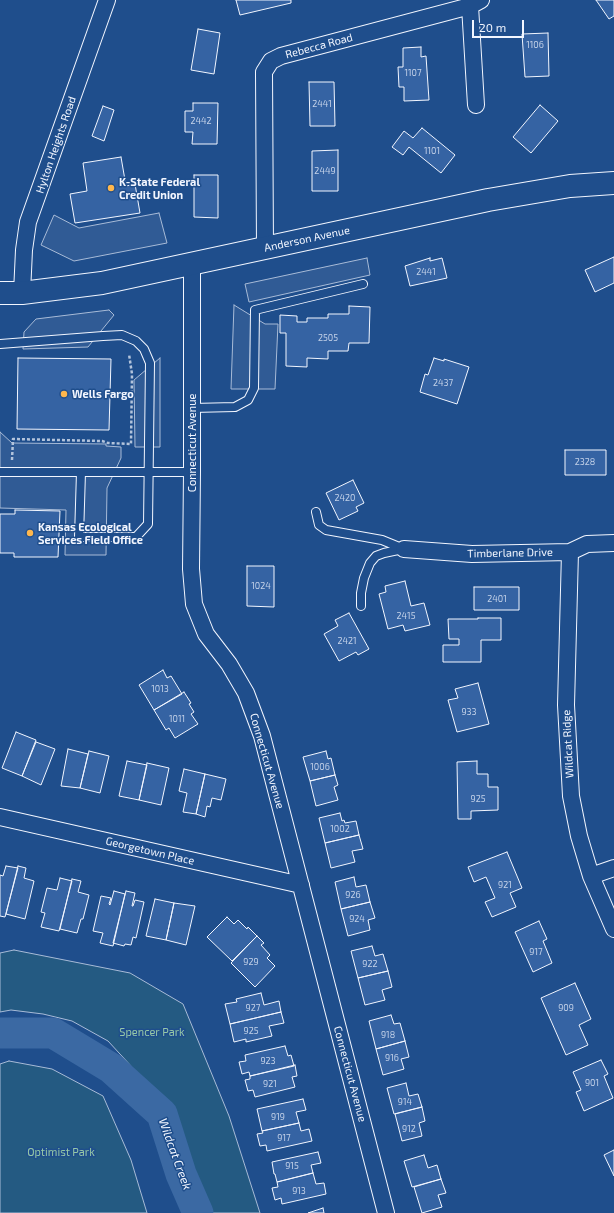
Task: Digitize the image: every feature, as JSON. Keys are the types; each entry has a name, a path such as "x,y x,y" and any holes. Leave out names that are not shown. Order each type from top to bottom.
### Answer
{"main road":[{"name":"Anderson Avenue","path":"0,293 22,293 102,283 488,200 570,186 614,183"}],"street":[{"name":"Hylton Heights Road","path":"22,293 24,250 28,222 107,0"},
{"path":"476,3 476,105"},
{"name":"Rebecca Road","path":"265,248 264,72 271,61 281,56 476,3"},
{"name":"Connecticut Avenue","path":"192,263 191,569 194,604 206,634 229,664 246,693 262,736 386,1213"},
{"name":"Timberlane Drive","path":"404,549 472,554 570,552 587,544 614,543"},
{"name":"Wildcat Ridge","path":"570,552 566,706 571,796 579,836 591,876 614,928"},
{"name":"Georgetown Place","path":"0,817 301,885"},
{"path":"591,876 614,868"}],"lane":[{"path":"192,408 236,407 248,400 254,388 255,310 363,284"},
{"path":"0,344 122,335 136,341 144,349 150,363 148,524 136,537 79,537 80,472"},
{"path":"0,472 192,472"},
{"path":"316,512 319,525 326,530 382,540 404,549"},
{"path":"361,606 361,593 364,578 370,563 376,556 404,549"}],"path":[{"path":"11,472 13,439 102,441 108,443 131,444 132,374 131,357 128,350"}],"green space":[{"name":"Spencer Park","path":"14,950 130,973 183,1004 229,1116 260,1213 213,1213 169,1113 143,1079 108,1041 72,1021 43,1014 11,1010 0,1012 0,953"},
{"name":"Optimist Park","path":"9,1061 52,1069 103,1096 131,1160 147,1213 0,1213 0,1064"}],"shaded area":[{"path":"159,213 167,243 74,261 41,245 54,215 79,228"},
{"path":"367,258 370,275 249,302 245,284"},
{"path":"234,305 265,324 278,324 275,389 231,389"},
{"path":"109,310 114,315 88,347 23,349 24,332 36,319"},
{"path":"160,358 160,447 135,447 134,380"},
{"path":"0,432 12,443 106,444 106,446 121,447 121,458 107,488 106,555 65,555 66,510 0,508"}],"building":[{"path":"236,0 291,0 291,3 240,15"},
{"path":"596,0 614,0 614,16 609,19"},
{"path":"198,29 220,33 214,74 191,70"},
{"path":"548,33 549,76 525,77 522,34"},
{"path":"421,47 421,57 426,56 429,100 404,101 404,87 399,87 398,67 403,67 403,48"},
{"path":"309,82 334,82 335,126 310,126"},
{"path":"193,103 218,103 217,144 192,144 193,132 185,132 185,111 193,111"},
{"path":"540,105 558,121 531,153 513,137"},
{"path":"103,106 114,110 104,141 92,136"},
{"path":"422,128 455,155 441,173 409,147 403,155 392,147 404,131 413,138"},
{"path":"338,150 338,191 312,191 312,151"},
{"name":"K-State Federal Credit Union","path":"121,157 126,186 135,184 140,213 75,223 70,194 87,191 83,163"},
{"path":"194,175 218,175 218,218 194,217"},
{"path":"614,257 614,283 595,292 585,270"},
{"path":"430,258 430,261 442,258 447,278 410,286 405,266"},
{"path":"349,306 370,307 369,343 349,343 348,351 328,351 328,359 307,358 307,367 286,366 286,333 280,333 280,315 297,316 297,322 307,322 307,318 328,318 328,314 349,314"},
{"name":"Wells Fargo","path":"18,358 111,359 109,430 17,429"},
{"path":"434,358 444,361 444,359 469,367 457,404 420,392 425,374 428,375"},
{"path":"565,450 606,450 606,475 565,475"},
{"path":"353,480 364,503 356,507 358,511 339,520 326,493"},
{"name":"Kansas Ecological Services Field Office","path":"15,510 60,511 58,557 14,557 14,553 0,553 0,514 15,514"},
{"path":"247,566 274,566 274,607 247,606"},
{"path":"405,581 411,606 424,603 430,625 405,631 403,625 388,629 379,594 386,592 385,586"},
{"path":"474,587 519,587 519,610 474,610"},
{"path":"349,613 369,649 358,655 356,652 339,661 324,634 338,626 335,620"},
{"path":"501,618 501,640 481,640 481,662 443,662 443,645 459,645 459,639 449,639 448,619"},
{"path":"163,670 167,678 171,676 182,694 154,710 139,685"},
{"path":"478,683 489,724 457,732 448,700 458,698 455,689"},
{"path":"184,692 191,703 189,704 194,712 191,714 198,724 175,738 169,728 166,730 154,710"},
{"path":"16,732 36,740 22,776 2,768"},
{"path":"36,742 55,749 41,785 22,776"},
{"path":"68,749 88,754 80,788 61,786"},
{"path":"89,751 109,756 100,793 80,788"},
{"path":"326,751 328,759 331,758 335,775 310,781 303,757"},
{"path":"127,761 147,765 139,800 119,796"},
{"path":"477,761 477,774 488,774 488,787 498,787 498,810 471,811 471,819 458,819 457,762"},
{"path":"147,763 169,768 161,805 139,800"},
{"path":"184,769 205,774 196,814 183,812 187,793 179,791"},
{"path":"205,774 226,779 221,800 212,798 210,807 207,806 205,817 196,814"},
{"path":"335,775 338,785 334,787 338,800 316,806 310,781"},
{"path":"340,813 342,821 344,820 345,823 356,821 359,835 325,843 319,818"},
{"path":"359,835 363,849 352,851 355,862 331,868 325,843"},
{"path":"507,852 522,888 510,893 516,907 492,917 485,902 495,898 486,877 474,882 468,867"},
{"path":"6,866 18,868 5,917 0,916 0,875 3,876"},
{"path":"18,866 26,868 24,878 34,881 25,919 6,914"},
{"path":"354,877 356,887 366,885 370,902 341,909 335,882"},
{"path":"60,878 72,881 59,931 41,927 45,913 41,912 47,888 57,890"},
{"path":"72,879 81,881 78,892 89,895 83,919 81,919 77,933 60,929"},
{"path":"114,891 125,894 113,946 100,943 103,933 93,931 101,896 111,898 110,905"},
{"path":"126,891 135,893 132,906 135,900 144,902 136,938 133,937 131,945 125,944 124,946 113,943"},
{"path":"155,899 174,903 166,940 146,936"},
{"path":"370,902 375,918 368,920 370,930 348,936 341,909"},
{"path":"174,903 195,906 186,945 166,940"},
{"path":"227,917 234,924 238,920 257,936 232,961 207,937"},
{"path":"539,921 547,939 543,941 552,963 533,972 515,932"},
{"path":"257,936 264,943 261,945 270,955 267,958 275,966 255,987 231,963"},
{"path":"372,946 375,956 383,954 388,971 358,978 351,951"},
{"path":"388,971 392,987 382,990 385,1000 365,1005 358,978"},
{"path":"575,983 591,1019 579,1025 588,1045 566,1055 541,998"},
{"path":"261,993 264,1005 279,1001 281,1012 230,1024 225,1004 237,1002 236,999"},
{"path":"281,1012 284,1023 269,1026 272,1036 246,1042 246,1039 234,1042 230,1024"},
{"path":"391,1015 394,1024 400,1023 405,1041 376,1049 369,1021"},
{"path":"405,1041 409,1057 401,1059 404,1069 383,1075 376,1049"},
{"path":"285,1046 288,1056 291,1055 294,1066 250,1076 249,1072 242,1074 239,1062 246,1061 245,1055"},
{"path":"601,1060 608,1074 604,1076 613,1098 584,1111 576,1092 581,1090 573,1072"},
{"path":"295,1065 297,1076 292,1077 295,1087 255,1097 253,1090 248,1091 245,1080 250,1079 250,1076"},
{"path":"406,1083 409,1096 418,1094 422,1107 394,1114 387,1088"},
{"path":"303,1099 306,1110 296,1112 299,1123 262,1131 257,1109"},
{"path":"422,1107 425,1121 419,1123 422,1136 402,1141 395,1114"},
{"path":"299,1123 301,1131 309,1129 312,1141 267,1151 266,1145 260,1146 257,1134 263,1133 262,1131"},
{"path":"614,1150 614,1176 604,1155"},
{"path":"318,1152 321,1163 311,1165 313,1173 277,1182 272,1162"},
{"path":"424,1155 428,1168 437,1165 441,1179 412,1187 404,1161"},
{"path":"313,1173 316,1184 324,1183 326,1194 282,1204 281,1198 275,1200 272,1188 278,1187 277,1182"},
{"path":"441,1179 446,1193 438,1195 442,1207 422,1213 414,1187"},
{"path":"323,1208 324,1213 308,1213"}],"waterway":[{"name":"Wildcat Creek","path":"0,1033 53,1033 111,1068 162,1114 181,1174 198,1213"}],"place":[{"name":"K-State Federal Credit Union","path":"111,188"},
{"name":"Wells Fargo","path":"64,394"},
{"name":"Kansas Ecological Services Field Office","path":"30,533"}]}
